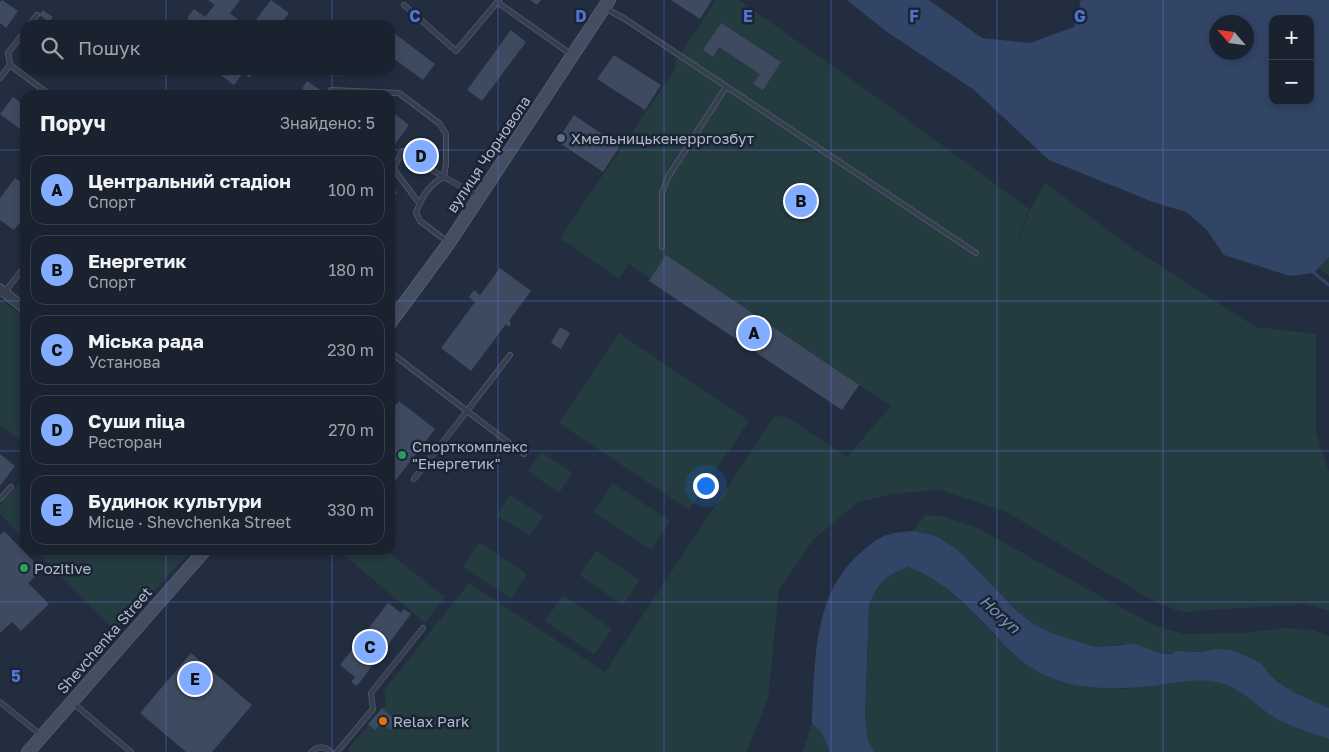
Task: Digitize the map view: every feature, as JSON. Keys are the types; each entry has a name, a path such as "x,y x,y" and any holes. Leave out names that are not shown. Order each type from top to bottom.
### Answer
{"street":[{"name":"вулиця Чорновола","path":"395,313 449,242 606,4"},
{"path":"2,291 20,305"},
{"name":"Shevchenka Street","path":"29,752 201,555"}],"lane":[{"path":"404,5 456,51 498,1 573,56"},
{"path":"606,4 726,87 976,253"},
{"path":"33,20 37,15"},
{"path":"20,38 8,54 10,65 20,72"},
{"path":"0,78 10,65"},
{"path":"23,75 43,90"},
{"path":"662,247 662,193 668,177 726,87"},
{"path":"395,93 399,93 440,124 446,134 444,177"},
{"path":"395,161 403,150 418,162 479,197"},
{"path":"395,172 419,203"},
{"path":"444,177 433,182 419,203 416,213 420,221 449,242"},
{"path":"2,291 20,271"},
{"path":"414,479 510,355"},
{"path":"395,356 524,454"},
{"path":"0,500 11,487"},
{"path":"337,752 373,709 371,692 423,628"},
{"path":"0,702 42,736"},
{"path":"72,702 131,752"},
{"path":"311,752 320,747 326,748 331,752"}],"green space":[{"path":"716,0 739,0 875,96 1029,209 1013,254 1030,210 1045,183 1129,246 1256,327 1316,334 1316,432 1329,472 1329,611 1305,604 1181,612 1153,601 1007,512 940,490 892,494 858,502 813,540 779,590 768,698 747,752 349,752 348,749 386,705 384,690 469,583 605,672 774,417 785,416 847,457 891,406 859,385 842,410 649,281 650,279 629,264 619,279 560,238 677,66 674,64"},
{"path":"1329,257 1329,276 1319,268"},
{"path":"0,299 20,314 20,440 0,425"},
{"path":"619,333 749,421 689,510 559,423"},
{"path":"541,452 573,473 559,493 528,471"},
{"path":"20,483 20,535 0,514 0,505"},
{"path":"613,483 670,521 651,550 594,512"},
{"path":"510,495 543,516 530,536 497,515"},
{"path":"925,515 943,516 978,528 1154,625 1184,634 1240,633 1285,628 1313,630 1329,636 1329,708 1295,693 1279,683 1262,664 1216,649 1201,652 1188,651 1162,654 1120,644 1096,647 1054,634 1035,625 1018,612 957,549 936,536 913,531"},
{"path":"479,542 527,574 511,599 463,567"},
{"path":"596,551 640,580 623,605 579,575"},
{"path":"40,555 187,555 117,633"},
{"path":"344,555 391,555 445,597 425,623"},
{"path":"908,567 928,575 965,604 1008,650 1020,660 1058,681 1121,689 1197,679 1217,682 1238,690 1278,719 1329,739 1329,752 874,752 868,741 865,718 869,605 883,581"},
{"path":"563,595 612,629 594,655 545,621"},
{"path":"812,723 821,732 830,752 803,752"}],"water":[{"path":"847,0 929,0 982,38 1030,43 1074,27 1081,0 1329,0 1329,257 1314,273 1290,276 1224,255 1206,229 1186,212 1153,202 1049,160 974,90 887,32"},
{"name":"Horyn","path":"913,531 936,536 957,549 1018,612 1035,625 1054,634 1096,647 1135,644 1162,654 1171,654 1176,651 1230,650 1262,664 1279,683 1295,693 1329,708 1329,739 1279,720 1233,688 1215,682 1192,681 1143,687 1105,688 1079,686 1051,678 1032,668 1014,655 966,605 945,587 921,572 908,567 883,581 869,605 865,718 868,741 874,752 830,752 821,732 812,723 816,656 824,612 832,591 843,572 858,555 881,537"}],"building":[{"path":"2,0 18,11 6,28 0,23 0,2"},
{"path":"208,0 240,0 230,13 239,20 189,20 187,18 194,9 205,17 215,5"},
{"path":"271,0 289,13 284,20 256,20"},
{"path":"530,0 541,0 537,5"},
{"path":"671,0 712,0 700,19"},
{"path":"43,10 53,17 51,20 46,20 39,15"},
{"path":"721,23 781,62 763,90 753,84 760,74 719,47 713,57 703,50"},
{"path":"511,30 526,42 482,101 467,90"},
{"path":"395,34 435,64 423,80 395,60"},
{"path":"614,55 661,85 645,110 597,79"},
{"path":"221,75 242,75 234,85"},
{"path":"307,81 320,90 303,90 302,89"},
{"path":"13,97 20,102 20,129 0,114"},
{"path":"395,114 409,125 395,144"},
{"path":"574,115 620,146 603,172 557,141"},
{"path":"417,150 428,157 425,163 413,156"},
{"path":"15,178 20,182 20,222 14,230 0,220 0,198"},
{"path":"666,255 859,385 842,410 649,281"},
{"path":"500,268 531,291 509,321 511,323 509,327 506,324 471,371 441,348 475,302 469,297 474,290 480,295"},
{"path":"560,327 570,333 561,349 551,343"},
{"name":"Спорткомплекс \"Енергетик\"","path":"399,401 435,429 395,481 396,412 395,406"},
{"path":"0,454 15,466 0,486"},
{"path":"4,531 20,547 20,555 27,555 42,570 28,583 49,604 21,631 12,622 0,633 0,535"},
{"path":"388,603 401,613 404,609 411,614 357,686 351,682 355,677 340,665"},
{"path":"191,653 252,705 212,752 186,752 140,713"},
{"path":"382,708 398,722 390,730 382,723 375,730 368,724"}],"waterway":[{"path":"1314,273 1329,285"}],"place":[{"name":"Хмельницькенерргозбут","path":"561,138"},
{"name":"Суши піца","path":"421,156"},
{"name":"Енергетик","path":"801,201"},
{"name":"Центральний стадіон","path":"754,333"},
{"name":"Спорткомплекс \"Енергетик\"","path":"402,455"},
{"name":"Pozitive","path":"24,568"},
{"name":"Міська рада","path":"370,647"},
{"name":"Будинок культури","path":"195,679"},
{"name":"Relax Park","path":"383,721"}]}
